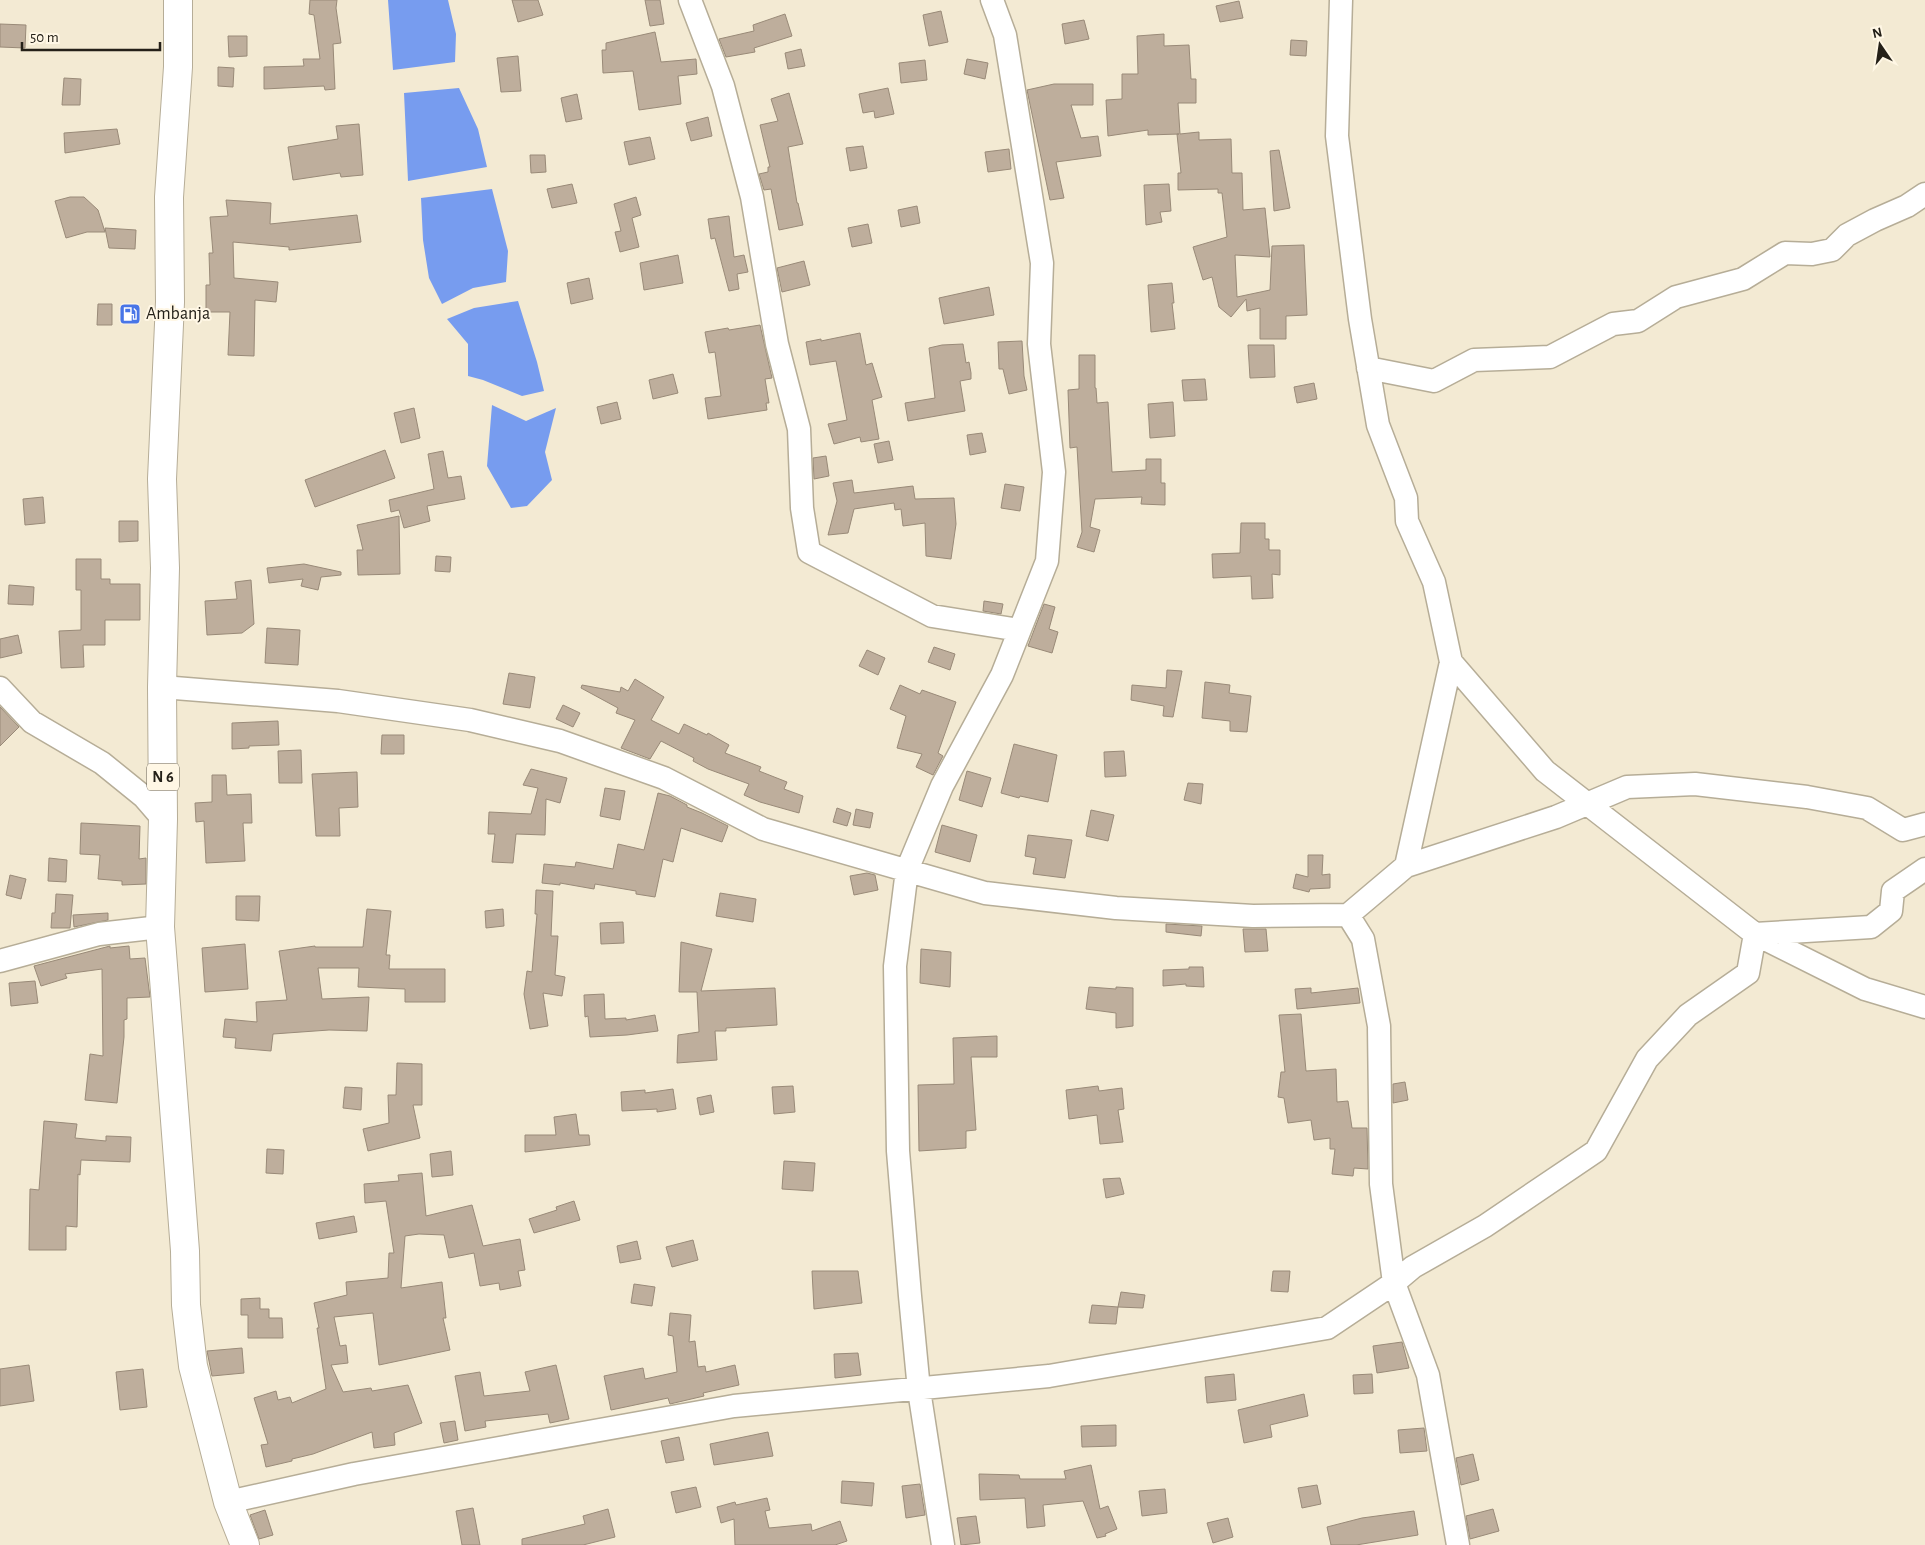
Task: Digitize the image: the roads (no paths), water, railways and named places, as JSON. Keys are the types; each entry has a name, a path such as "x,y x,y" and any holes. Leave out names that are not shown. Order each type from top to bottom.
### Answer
{"main road":[{"name":"N 6","path":"178,0 178,67 168,197 170,302 162,479 166,568 162,687 163,819 160,926 178,1159 188,1322 193,1366 228,1502 245,1545"}],"street":[{"path":"690,0 722,86 752,197 777,344 799,429 802,508 809,552 932,616 1020,630"},
{"path":"943,1545 919,1390 898,1151 895,966 907,870 942,786 1002,674 1046,561 1054,472 1039,344 1042,263 1005,35 992,0"},
{"path":"1341,0 1337,136 1368,368 1378,425 1406,498 1407,521 1434,582 1451,662 1406,866"},
{"path":"1368,368 1434,381 1474,360 1550,357 1613,324 1638,321 1676,297 1744,279 1785,252 1812,254 1832,250 1848,235 1907,206 1925,194"},
{"path":"1451,662 1545,770 1755,934 1865,989 1925,1007"},
{"path":"162,687 338,701 470,720 560,741 664,778 763,830 985,893 1116,908 1253,916 1348,915 1406,866 1556,817 1627,787 1695,784 1808,796 1867,808 1903,830 1925,824"},
{"path":"0,688 32,722 102,763 144,797 163,819"},
{"path":"1755,934 1871,927 1891,911 1893,891 1925,869"},
{"path":"1348,915 1363,939 1379,1026 1381,1184 1394,1284 1428,1375 1458,1545"},
{"path":"0,961 99,934 160,926"},
{"path":"228,1502 354,1474 734,1406 919,1390 1049,1376 1327,1328 1394,1284 1413,1267 1485,1226 1596,1151 1647,1059 1688,1016 1748,973 1755,934"}],"water":[{"path":"388,0 448,0 456,34 455,62 393,70"},
{"path":"459,88 478,129 487,167 408,181 404,93"},
{"path":"492,189 508,251 506,282 473,288 442,304 429,278 423,240 421,198"},
{"path":"518,301 544,391 522,396 468,376 468,344 447,319 474,308"},
{"path":"492,405 526,421 556,408 545,452 552,480 527,506 511,508 487,466"}],"place":[{"name":"Ambanja","path":"130,314"}]}
